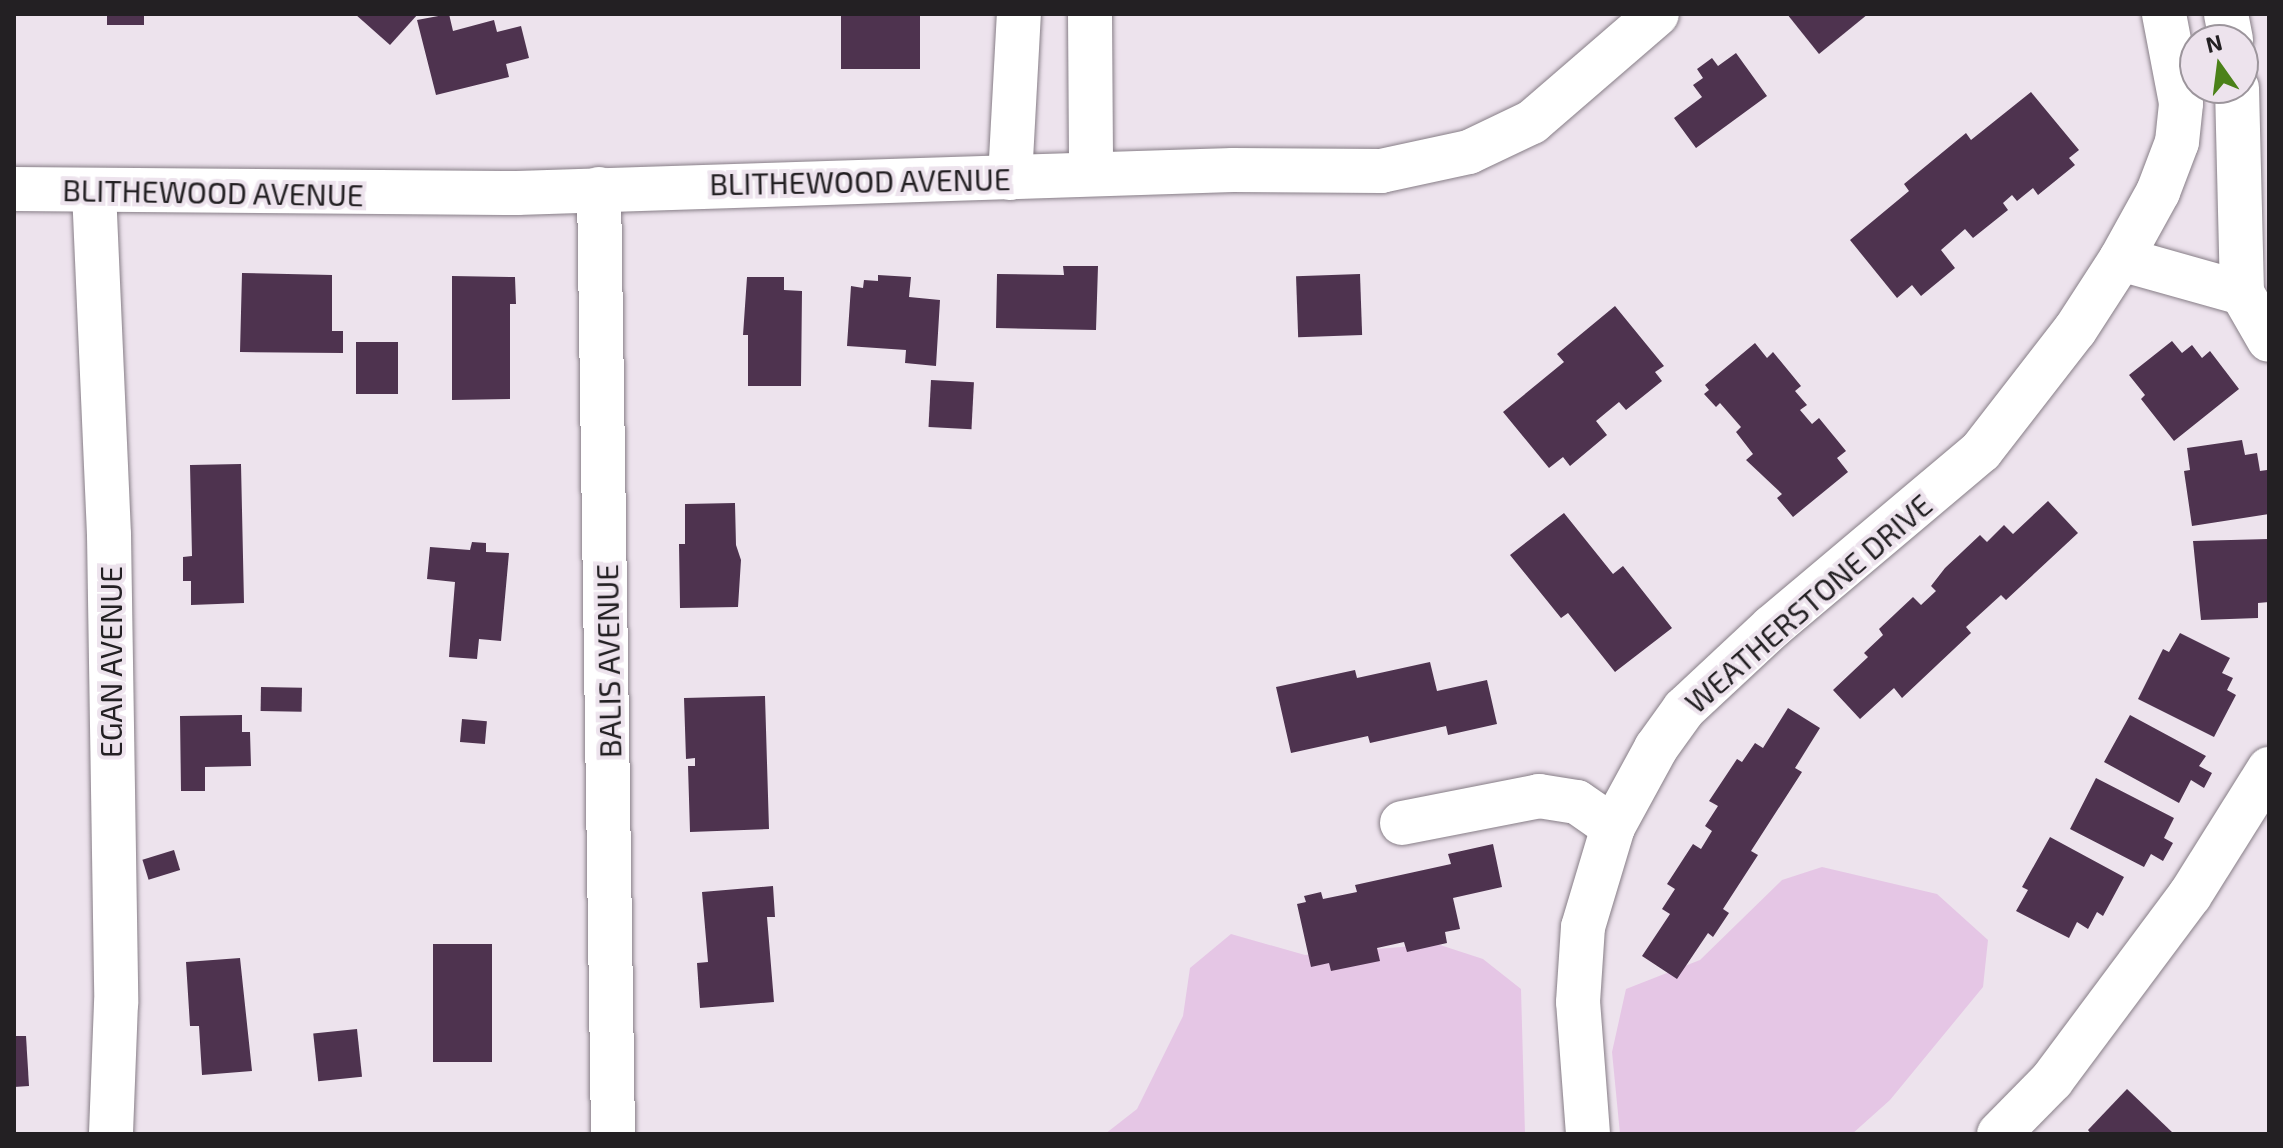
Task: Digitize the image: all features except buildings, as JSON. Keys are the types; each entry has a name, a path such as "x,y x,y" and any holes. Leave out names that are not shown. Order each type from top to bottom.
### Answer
{"street":[{"path":"1010,178 1019,14"},
{"path":"1090,14 1091,174"},
{"name":"BLITHEWOOD AVENUE","path":"14,189 353,194 1091,174 1381,171 1448,158 1532,122 1657,14"},
{"name":"WEATHERSTONE DRIVE","path":"1588,1134 1578,1002 1583,927 1613,827 1656,748 1684,709 1772,627 1981,451 2075,330 2121,259 2158,192 2177,142 2181,103 2164,14"},
{"path":"2237,104 2242,293 2269,340"},
{"name":"BALIS AVENUE","path":"599,189 613,1134"},
{"name":"EGAN AVENUE","path":"94,191 109,535 116,1003 111,1134"},
{"path":"2121,259 2242,293"},
{"path":"1999,1134 2052,1080 2190,895 2269,769"},
{"path":"1402,823 1539,796 1577,802 1613,827"}],"shaded area":[{"path":"1822,867 1937,894 1988,940 1983,987 1890,1100 1852,1134 1620,1134 1612,1052 1626,989 1700,960 1782,880"},
{"path":"1231,934 1305,955 1437,944 1483,959 1521,989 1525,1134 1105,1134 1137,1109 1183,1016 1190,968"}]}
